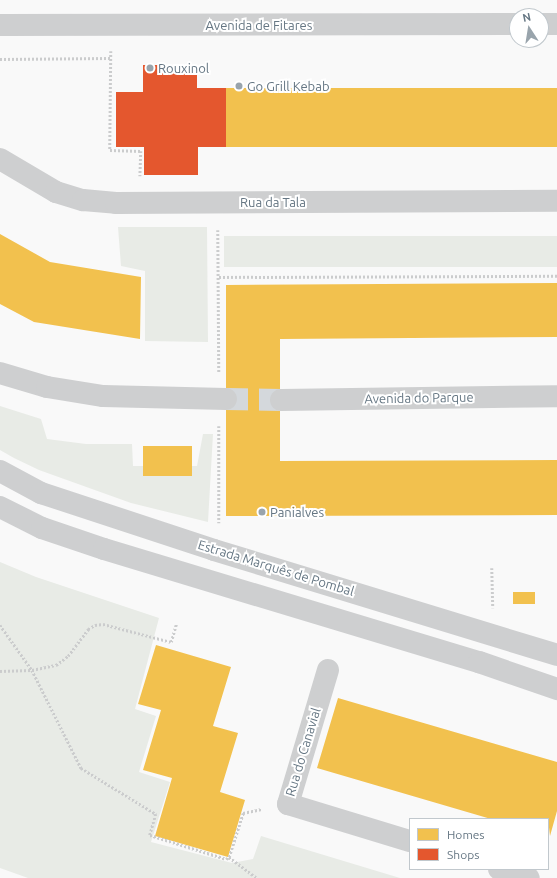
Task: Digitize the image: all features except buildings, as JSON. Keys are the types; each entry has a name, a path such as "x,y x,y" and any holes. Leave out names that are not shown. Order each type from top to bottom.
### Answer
{"street":[{"name":"Avenida de Fitares","path":"0,25 509,24"},
{"name":"Rua da Tala","path":"0,159 56,192 83,200 116,203 557,201"},
{"path":"0,373 47,387 103,396 222,399"},
{"name":"Avenida do Parque","path":"281,400 557,396"},
{"name":"Estrada Marquês de Pombal","path":"0,471 41,493 214,550 557,655"},
{"path":"0,507 42,528 104,549 479,662 557,689"},
{"name":"Rua do Canavial","path":"328,670 288,804 409,842"},
{"path":"503,870 529,878"}],"path":[{"path":"111,25 110,150 141,151 141,163"},
{"path":"0,59 111,58"},
{"path":"219,277 557,276"},
{"path":"219,304 222,399 219,530"},
{"path":"0,671 32,670 56,665 68,656 88,629 95,625 103,624 171,642 176,624"},
{"path":"0,625 32,670 81,768 156,814 150,835 226,859 229,857"},
{"path":"229,857 243,813 288,804"},
{"path":"229,857 257,878"}],"shaded area":[{"path":"118,227 207,227 208,342 145,341 145,271 121,266"},
{"path":"224,236 557,236 557,267 224,267"},
{"path":"0,406 41,419 47,439 86,444 132,444 133,466 197,466 203,434 213,434 208,522 131,503 39,470 14,458 0,450"},
{"path":"0,562 36,577 159,618 135,709 156,716 139,772 170,782 151,842 232,863 253,859 261,836 400,878 28,878 0,868"}],"tunnel":[{"path":"226,399 281,400"}],"place":[{"name":"Rouxinol","path":"150,68"},
{"name":"Go Grill Kebab","path":"239,86"},
{"name":"Panialves","path":"262,512"}]}
